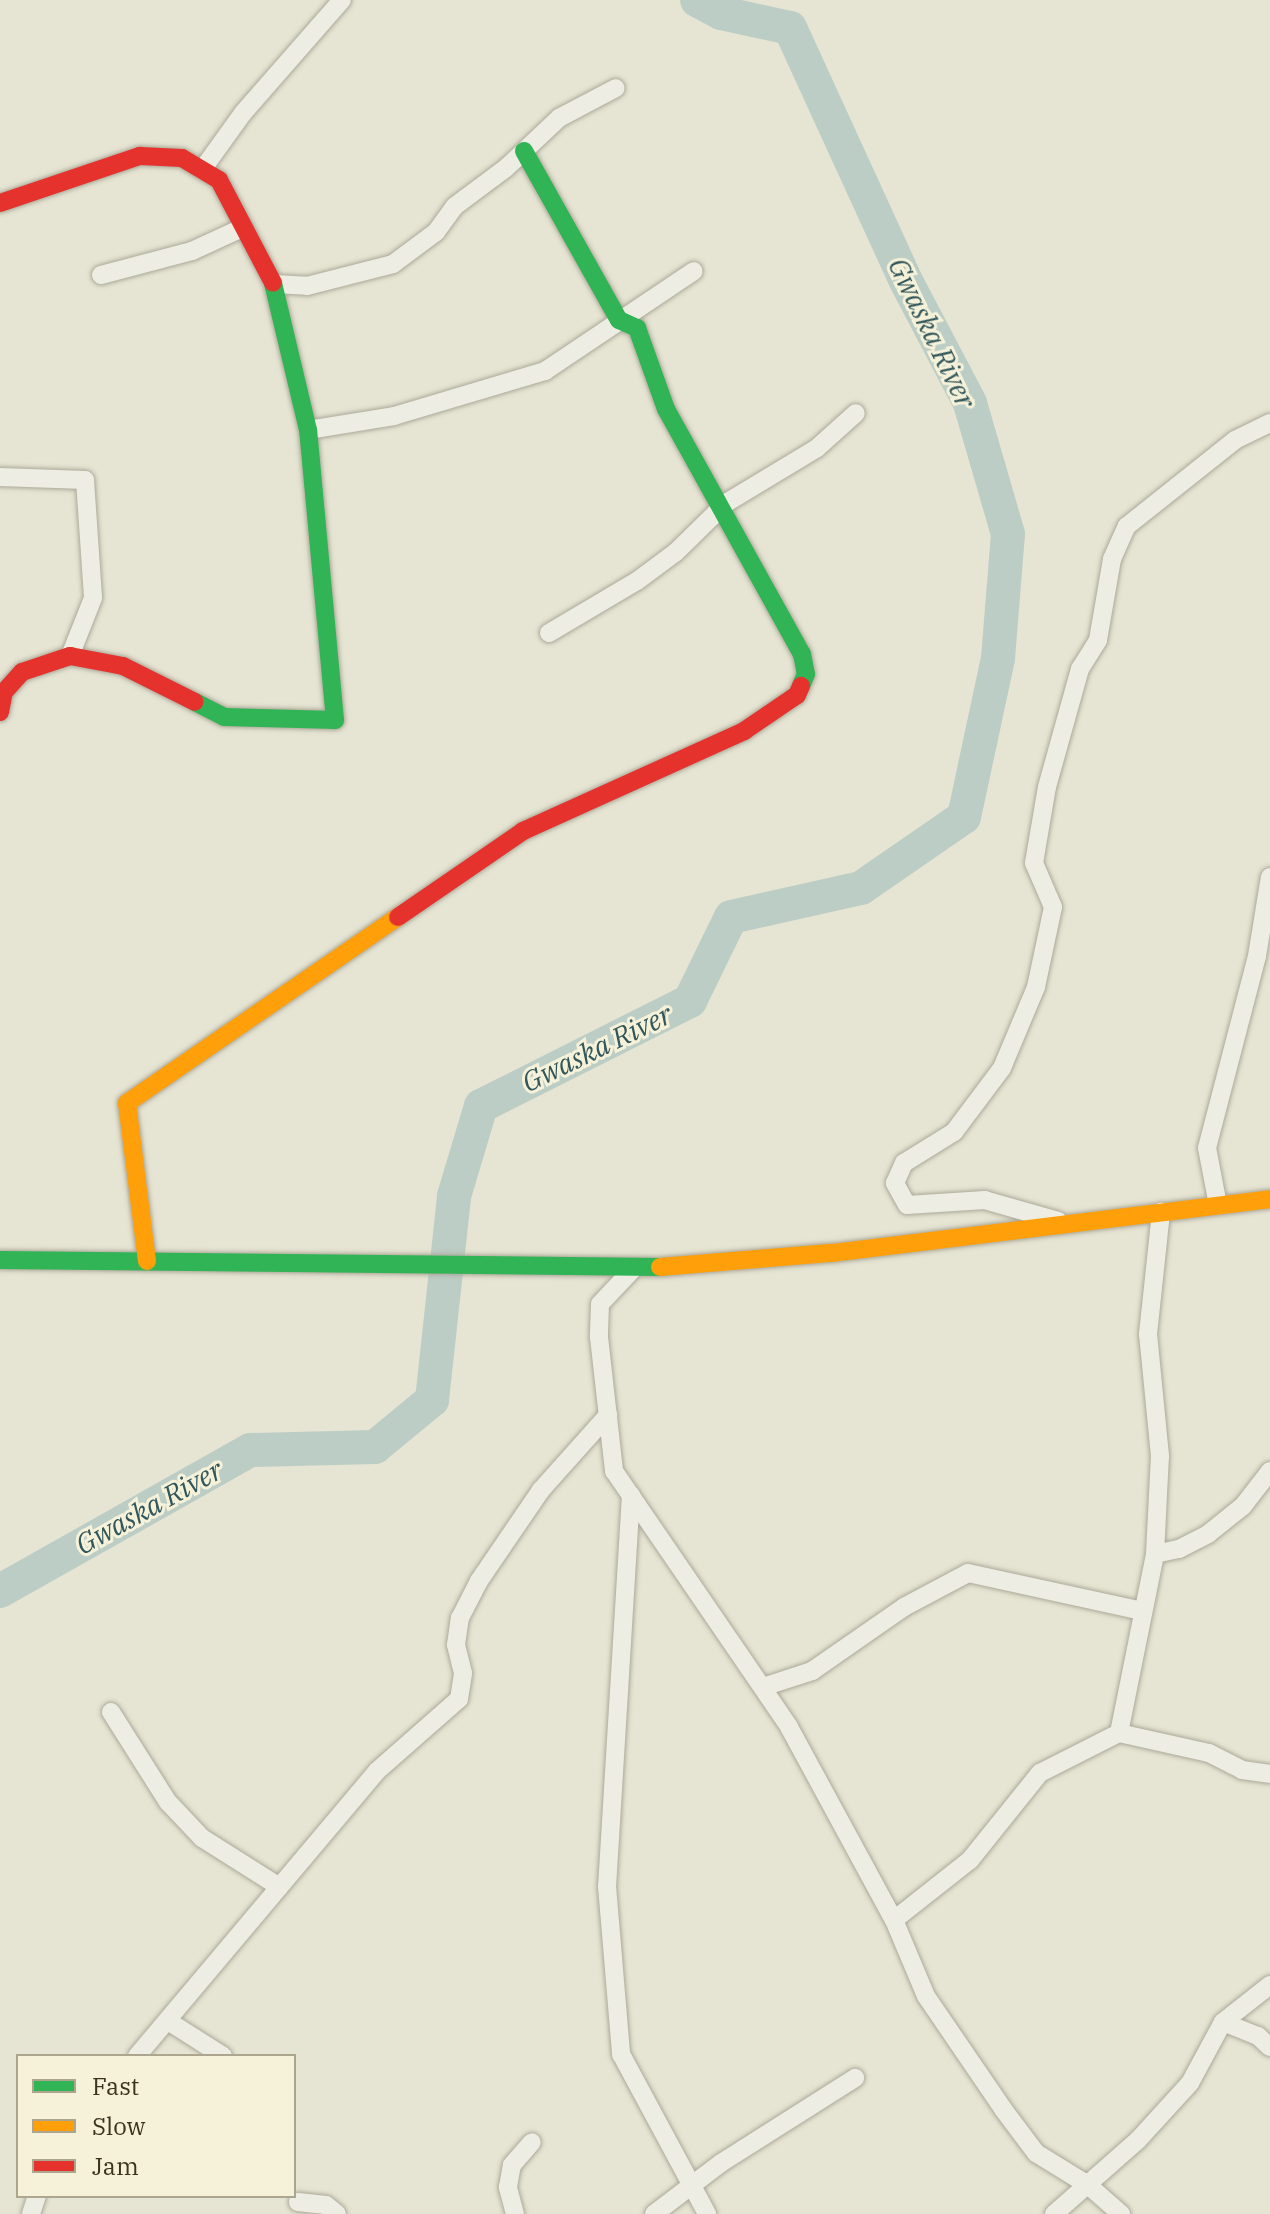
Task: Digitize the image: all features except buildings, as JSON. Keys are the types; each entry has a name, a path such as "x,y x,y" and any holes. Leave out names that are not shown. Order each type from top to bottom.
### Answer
{"street":[{"path":"202,170 243,113 342,0"},
{"path":"274,284 307,286 393,264 559,118 616,88"},
{"path":"147,1261 127,1103 523,831 744,731 797,695 806,674 802,654 666,409 637,328 619,320 524,151"},
{"path":"0,203 140,156 182,158 219,180 274,284 308,430 335,720 224,717 123,666 70,656 22,672 4,692 0,712"},
{"path":"101,275 192,251 242,228"},
{"path":"308,430 394,416 545,371 694,271"},
{"path":"549,633 647,574 722,509 817,448 856,413"},
{"path":"1064,1223 985,1200 907,1205 895,1183 904,1163 954,1132 1002,1068 1036,987 1053,907 1034,863 1047,787 1080,669 1098,640 1112,559 1127,526 1235,440 1270,423"},
{"path":"0,477 85,480 93,598 70,656"},
{"path":"1218,1205 1207,1148 1226,1060 1257,956 1270,877"},
{"path":"0,1260 487,1270 633,1269 832,1253 1270,1199"},
{"path":"1119,1733 1155,1554 1160,1456 1148,1334 1161,1212"},
{"path":"633,1269 600,1304 614,1471 763,1687 894,1920 926,1996 1036,2153 1088,2185 1121,2214"},
{"path":"139,2054 377,1771 459,1699 463,1673 456,1645 460,1618 479,1581 541,1490 608,1415"},
{"path":"1155,1554 1179,1549 1208,1534 1243,1506 1270,1471"},
{"path":"631,1495 607,1886 621,2054 707,2214"},
{"path":"763,1687 812,1671 904,1607 968,1573 1143,1611"},
{"path":"111,1712 168,1802 202,1838 278,1886"},
{"path":"894,1920 970,1860 1040,1773 1119,1733 1209,1753 1242,1770 1270,1774"},
{"path":"1054,2214 1088,2185 1190,2083 1223,2022 1270,1985"},
{"path":"168,2021 220,2054"},
{"path":"1223,2022 1258,2036 1270,2047"},
{"path":"654,2214 855,2078"},
{"path":"515,2214 508,2187 512,2165 532,2142"},
{"path":"298,2202 326,2205 337,2214"}],"waterway":[{"name":"Gwaska River","path":"0,1591 250,1450 375,1447 432,1400 454,1196 481,1106 690,1001 731,917 861,888 964,817 998,658 1008,534 970,403 905,279 790,28 721,13 697,0"}],"traffic: fast":[{"path":"524,151 619,320 637,328 666,409 802,654 806,674 801,686"},
{"path":"195,702 224,717 335,720 308,430 273,283"},
{"path":"0,1260 660,1267"}],"traffic: slow":[{"path":"147,1261 127,1103 398,917"},
{"path":"660,1267 832,1253 1270,1199"}],"traffic: jam":[{"path":"0,203 140,156 182,158 219,180 273,283"},
{"path":"0,712 4,692 22,672 70,656 123,666 195,702"},
{"path":"398,917 523,831 744,731 797,695 801,686"}]}
